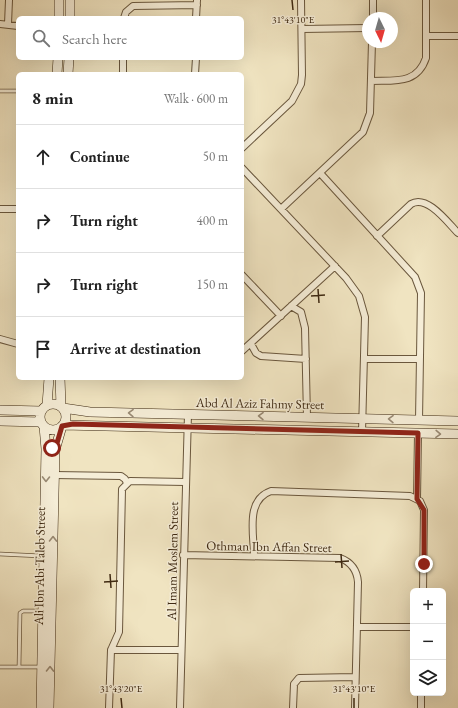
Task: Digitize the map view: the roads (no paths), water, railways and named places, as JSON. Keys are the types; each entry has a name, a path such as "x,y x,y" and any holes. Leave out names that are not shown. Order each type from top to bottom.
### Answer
{"street":[{"path":"8,24 9,0"},
{"path":"59,0 59,16"},
{"path":"70,0 70,16"},
{"path":"244,146 292,101 297,93 302,75 301,0"},
{"path":"373,0 373,12"},
{"path":"371,81 405,79 419,72 426,58 426,0"},
{"path":"125,16 126,12 133,6 197,2 196,16"},
{"path":"0,24 16,26"},
{"path":"302,29 362,28"},
{"path":"426,36 458,36"},
{"path":"281,209 363,132 370,113 372,48"},
{"path":"57,72 58,60"},
{"path":"68,72 69,60"},
{"path":"123,60 123,72"},
{"path":"196,60 196,72"},
{"path":"244,170 353,286 363,306 365,317 362,432"},
{"path":"320,173 415,276 419,284 422,293 419,420"},
{"path":"377,236 412,204 418,201 428,204 458,233"},
{"path":"0,209 16,209"},
{"path":"244,349 335,266"},
{"path":"244,277 281,316"},
{"path":"291,306 301,312 303,317 306,359 307,417"},
{"path":"0,339 16,343"},
{"path":"251,344 256,353 261,356 306,359"},
{"path":"364,359 420,359"},
{"path":"43,424 49,380"},
{"path":"0,421 43,424 53,430 62,426 66,416 62,407 59,388 60,380"},
{"path":"48,388 54,390 59,388"},
{"path":"0,410 28,411 56,404 62,407"},
{"name":"Abd Al Aziz Fahmy Street","path":"62,407 82,412 457,420"},
{"path":"28,411 30,417 28,422"},
{"path":"81,424 80,418 82,412"},
{"name":"Al Imam Moslem Street","path":"180,708 188,414"},
{"path":"456,435 457,420"},
{"name":"Ali Ibn Abi Taleb Street","path":"43,424 50,449 54,475 48,582 49,708"},
{"name":"Abd Al Aziz Fahmy Street","path":"62,426 81,424 456,435"},
{"name":"Ali Ibn Abi Taleb Street","path":"41,708 43,611 48,582 44,556 50,449 62,426"},
{"path":"418,433 417,499 424,510 423,588"},
{"path":"54,475 121,476 125,478 126,483 121,493 120,632 111,650 109,708"},
{"path":"126,483 134,481 185,482"},
{"path":"254,556 254,508 257,500 271,491 410,496 417,499"},
{"name":"Othman Ibn Affan Street","path":"183,555 340,558 351,564 357,575 355,708"},
{"path":"357,627 410,627"},
{"path":"111,650 181,650"},
{"path":"293,708 294,684 299,678 355,677"},
{"path":"421,708 422,696"}],"lane":[{"path":"0,91 16,91"},
{"path":"0,554 44,556"},
{"path":"19,667 20,613 23,611 43,611"},
{"path":"0,666 42,667"}]}
